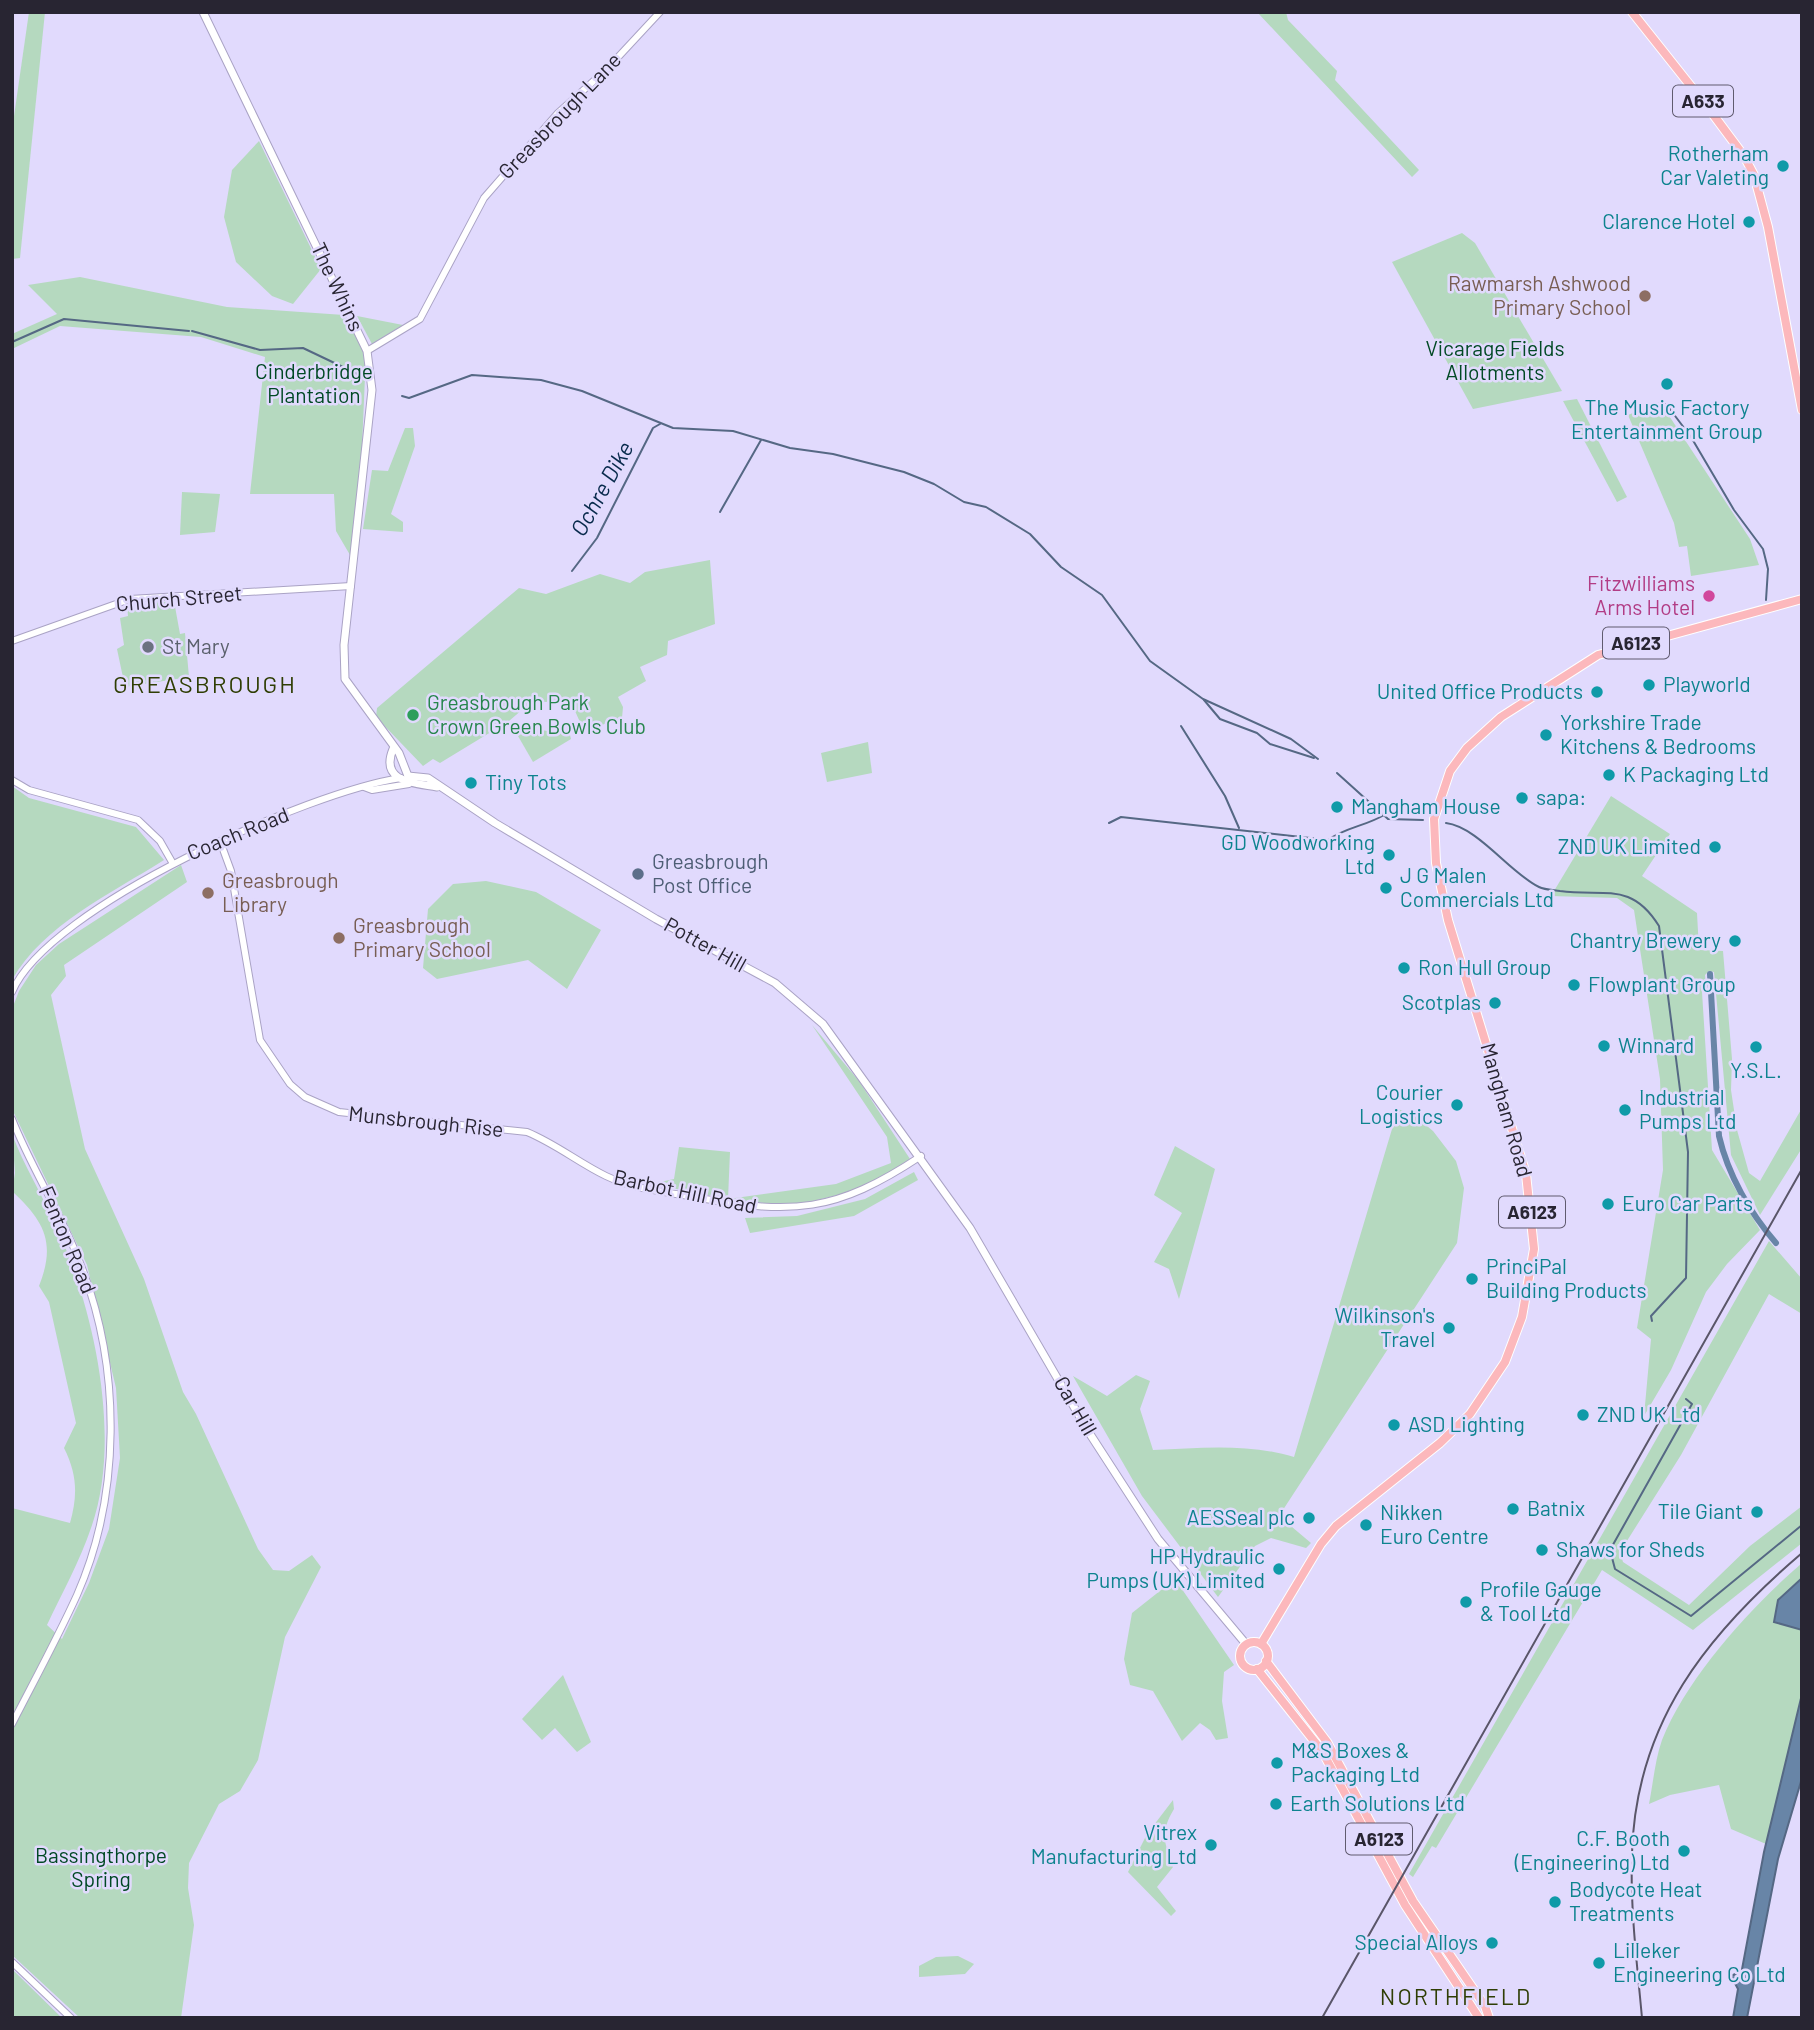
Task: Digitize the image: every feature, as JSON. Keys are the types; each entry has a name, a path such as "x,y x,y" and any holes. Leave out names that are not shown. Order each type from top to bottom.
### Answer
{"main road":[{"name":"The Whins","path":"203,12 367,351 372,390 344,645 345,679 393,749 399,753 402,780"},
{"name":"A633","path":"1632,12 1744,156 1761,198 1802,410"},
{"name":"A6123","path":"1786,604 1802,599"},
{"name":"A6123","path":"1786,604 1802,606"},
{"name":"Mangham Road","path":"1261,1644 1321,1544 1336,1526 1440,1443 1470,1414 1505,1362 1521,1322 1534,1249 1526,1174 1448,920 1434,841 1440,794 1450,771 1467,748 1501,717 1598,655 1786,604"},
{"path":"386,780 402,780 393,749"},
{"name":"Potter Hill","path":"402,780 428,778 624,900 775,983 793,996 830,1033 921,1156"},
{"name":"Car Hill","path":"921,1156 970,1228 1128,1494 1158,1539 1246,1644"},
{"path":"1246,1644 1261,1644"},
{"name":"A6123","path":"1246,1644 1240,1654 1241,1662 1248,1668 1257,1669 1322,1751 1405,1905 1477,2015"},
{"name":"A6123","path":"1261,1644 1267,1652 1266,1661 1327,1742 1413,1901 1489,2018"},
{"path":"1257,1669 1266,1661"},
{"name":"A6123","path":"1465,1979 1479,2008 1477,2015"}],"street":[{"name":"Greasbrough Lane","path":"367,351 420,319 484,198 558,113 607,69 660,12"},
{"name":"Church Street","path":"12,641 130,599 351,586"},
{"name":"Coach Road","path":"12,780 29,790 138,820 160,841 172,862 327,797 386,780"},
{"name":"Coach Road","path":"364,787 372,790 402,780"},
{"name":"Munsbrough Rise","path":"220,841 232,871 260,1040 290,1084 305,1097 339,1112 527,1132 570,1154"},
{"path":"12,992 33,962 65,933 172,862"},
{"name":"Fenton Road","path":"12,1119 69,1236 95,1308 109,1389 110,1461 99,1523 77,1594 12,1724"},
{"name":"Barbot Hill Road","path":"570,1154 604,1175 631,1184 765,1209 802,1207 845,1198 891,1176 921,1156"},
{"path":"12,1962 71,2018"}],"green space":[{"path":"29,12 45,12 20,258 12,259 12,130"},
{"path":"1257,12 1286,12 1288,20 1337,71 1335,80 1419,170 1412,177"},
{"name":"Cinderbridge Plantation","path":"259,141 321,269 293,304 272,296 236,262 224,217 232,170"},
{"name":"Vicarage Fields Allotments","path":"1462,233 1475,243 1562,391 1473,409 1392,262"},
{"path":"80,277 227,307 344,315 366,353 362,447 350,555 336,531 334,494 250,494 265,357 201,337 60,326 12,349 12,334 57,314 28,285"},
{"path":"357,316 403,325 372,344"},
{"path":"1577,399 1627,497 1617,502 1563,401"},
{"path":"1660,402 1750,539 1759,565 1691,576 1687,546 1679,547 1674,523 1628,415"},
{"path":"405,428 413,428 415,446 391,514 403,522 403,532 363,529 372,470 388,471"},
{"path":"182,492 220,494 215,532 180,535"},
{"path":"710,560 715,624 668,641 667,655 640,667 646,681 618,697 623,707 622,718 584,731 575,711 560,701 530,703 509,721 440,763 433,759 423,766 376,717 377,708 519,588 546,594 600,574 630,583 645,572"},
{"path":"174,601 180,634 185,633 189,677 125,687 117,649 124,645 120,618 128,616 127,605"},
{"path":"530,728 570,735 571,739 533,762 518,736"},
{"path":"868,742 872,773 827,782 821,753"},
{"path":"12,786 29,798 136,827 164,860 101,898 60,927 25,960 12,980"},
{"path":"1611,796 1670,834 1642,876 1697,913 1699,950 1723,951 1732,1059 1731,1090 1737,1130 1749,1173 1760,1181 1802,1108 1802,1148 1760,1215 1731,1155 1714,972 1709,971 1705,975 1706,987 1702,992 1712,1150 1760,1230 1727,1264 1706,1292 1671,1370 1644,1416 1651,1339 1637,1328 1663,1170 1660,1079 1634,910 1617,898 1551,896"},
{"name":"Bassingthorpe Spring","path":"181,865 187,882 64,965 66,976 51,995 85,1149 144,1279 183,1392 196,1414 258,1549 273,1570 289,1571 312,1555 321,1567 285,1637 258,1760 240,1791 219,1804 189,1863 188,1888 194,1925 181,2018 80,2018 12,1955 12,1508 70,1523 75,1485 72,1467 64,1448 76,1423 49,1302 39,1286 47,1257 44,1234 33,1213 12,1191 15,1173 12,1134 70,1259 82,1295 100,1374 104,1455 100,1493 91,1528 47,1625 62,1639 89,1583 109,1529 120,1458 116,1388 87,1265 12,1109 12,1009 19,991 36,965 59,944"},
{"path":"486,881 536,892 601,930 567,989 528,960 437,979 423,968 428,909 453,884"},
{"path":"812,1025 859,1081 910,1159 862,1189 793,1206 728,1199 836,1184 891,1163 887,1137"},
{"path":"1398,1109 1415,1116 1433,1131 1456,1161 1464,1188 1457,1243 1279,1516 1311,1543 1306,1548 1271,1538 1255,1546 1218,1597 1142,1496 1073,1376 1107,1396 1136,1375 1150,1381 1140,1409 1153,1450 1242,1448 1294,1457"},
{"path":"1175,1146 1215,1169 1179,1299 1169,1269 1154,1262 1182,1213 1154,1195"},
{"path":"679,1147 730,1152 728,1199 651,1184 674,1179"},
{"path":"914,1172 918,1180 854,1216 750,1233 745,1218 797,1216 865,1199"},
{"path":"1769,1241 1802,1279 1802,1314 1769,1294 1681,1455 1620,1552 1623,1562 1689,1605 1750,1546 1802,1506 1802,1543 1693,1630 1602,1570 1436,1848 1432,1846 1413,1877 1409,1874"},
{"path":"1802,1563 1802,1578 1790,1588 1774,1622 1802,1630 1802,1694 1766,1844 1731,1829 1719,1785 1670,1795 1649,1804 1662,1740 1687,1692 1722,1644 1762,1600"},
{"path":"1175,1579 1234,1665 1224,1672 1222,1701 1228,1738 1216,1740 1210,1730 1200,1723 1182,1741 1153,1691 1130,1685 1124,1659 1132,1613"},
{"path":"563,1675 591,1742 577,1752 555,1728 542,1740 522,1719"},
{"path":"1173,1800 1174,1809 1165,1837 1173,1867 1157,1887 1176,1911 1171,1916 1128,1872 1147,1834"},
{"path":"958,1956 974,1964 965,1974 919,1977 919,1966 936,1957"},
{"path":"12,1969 14,1971 62,2018 12,2018"}],"water":[{"path":"1802,1578 1802,1630 1774,1622 1778,1600"},
{"path":"1802,1694 1802,1778 1778,1859 1747,2018 1733,2018 1738,1989 1731,1976 1735,1974 1740,1980 1764,1852"}],"waterway":[{"path":"12,342 64,319 189,331"},
{"path":"192,331 260,350 303,348 366,378"},
{"path":"402,396 409,398 472,375 541,380 582,391 673,428 733,431 790,448 833,454 904,472 934,484 964,502 986,507 1030,534 1061,567 1102,595 1150,661 1203,699 1291,739 1318,759"},
{"path":"1666,404 1691,437 1734,510 1763,549 1768,569 1766,600"},
{"name":"Ochre Dike","path":"572,571 597,538 653,428 660,424"},
{"path":"720,512 761,440"},
{"path":"1204,700 1220,719 1257,733 1270,744 1314,758"},
{"path":"1181,726 1225,796 1239,828"},
{"path":"1337,773 1388,819 1423,820"},
{"path":"1109,823 1121,817 1328,840 1384,815"},
{"path":"1446,823 1458,826 1482,841 1517,872 1539,887 1627,897 1638,902 1659,926 1688,1152 1686,1278 1651,1316 1652,1321"},
{"path":"1710,974 1719,1136 1741,1193 1776,1243"},
{"path":"1686,1399 1692,1404 1610,1550 1615,1569 1691,1616 1802,1525"}],"railway":[{"path":"1322,2018 1802,1169"},
{"path":"1642,2018 1633,1915 1632,1853 1637,1806 1647,1762 1662,1722 1683,1684 1708,1649 1736,1616 1802,1553"}],"place":[{"name":"Rotherham Car Valeting","path":"1783,166"},
{"name":"Clarence Hotel","path":"1749,222"},
{"name":"Rawmarsh Ashwood Primary School","path":"1645,296"},
{"name":"The Music Factory Entertainment Group","path":"1667,384"},
{"name":"Fitzwilliams Arms Hotel","path":"1709,596"},
{"name":"St Mary","path":"148,647"},
{"name":"Playworld","path":"1649,685"},
{"name":"United Office Products","path":"1597,692"},
{"name":"Greasbrough Park Crown Green Bowls Club","path":"413,715"},
{"name":"Yorkshire Trade Kitchens & Bedrooms","path":"1546,735"},
{"name":"K Packaging Ltd","path":"1609,775"},
{"name":"Tiny Tots","path":"471,783"},
{"name":"sapa:","path":"1522,798"},
{"name":"Mangham House","path":"1337,807"},
{"name":"ZND UK Limited","path":"1715,847"},
{"name":"GD Woodworking Ltd","path":"1389,855"},
{"name":"Greasbrough Post Office","path":"638,874"},
{"name":"J G Malen Commercials Ltd","path":"1386,888"},
{"name":"Greasbrough Library","path":"208,893"},
{"name":"Greasbrough Primary School","path":"339,938"},
{"name":"Chantry Brewery","path":"1735,941"},
{"name":"Ron Hull Group","path":"1404,968"},
{"name":"Flowplant Group","path":"1574,985"},
{"name":"Scotplas","path":"1495,1003"},
{"name":"Winnard","path":"1604,1046"},
{"name":"Y.S.L.","path":"1756,1047"},
{"name":"Courier Logistics","path":"1457,1105"},
{"name":"Industrial Pumps Ltd","path":"1625,1110"},
{"name":"Euro Car Parts","path":"1608,1204"},
{"name":"PrinciPal Building Products","path":"1472,1279"},
{"name":"Wilkinson's Travel","path":"1449,1328"},
{"name":"ZND UK Ltd","path":"1583,1415"},
{"name":"ASD Lighting","path":"1394,1425"},
{"name":"Batnix","path":"1513,1509"},
{"name":"Tile Giant","path":"1757,1512"},
{"name":"AESSeal plc","path":"1309,1518"},
{"name":"Nikken Euro Centre","path":"1366,1525"},
{"name":"Shaws for Sheds","path":"1542,1550"},
{"name":"HP Hydraulic Pumps (UK) Limited","path":"1279,1569"},
{"name":"Profile Gauge & Tool Ltd","path":"1466,1602"},
{"name":"M&S Boxes & Packaging Ltd","path":"1277,1763"},
{"name":"Earth Solutions Ltd","path":"1276,1804"},
{"name":"Vitrex Manufacturing Ltd","path":"1211,1845"},
{"name":"C.F. Booth (Engineering) Ltd","path":"1684,1851"},
{"name":"Bodycote Heat Treatments","path":"1555,1902"},
{"name":"Special Alloys","path":"1492,1943"},
{"name":"Lilleker Engineering Co Ltd","path":"1599,1963"}],"district":[{"name":"GREASBROUGH","path":"205,685"},
{"name":"NORTHFIELD","path":"1456,1997"}]}
